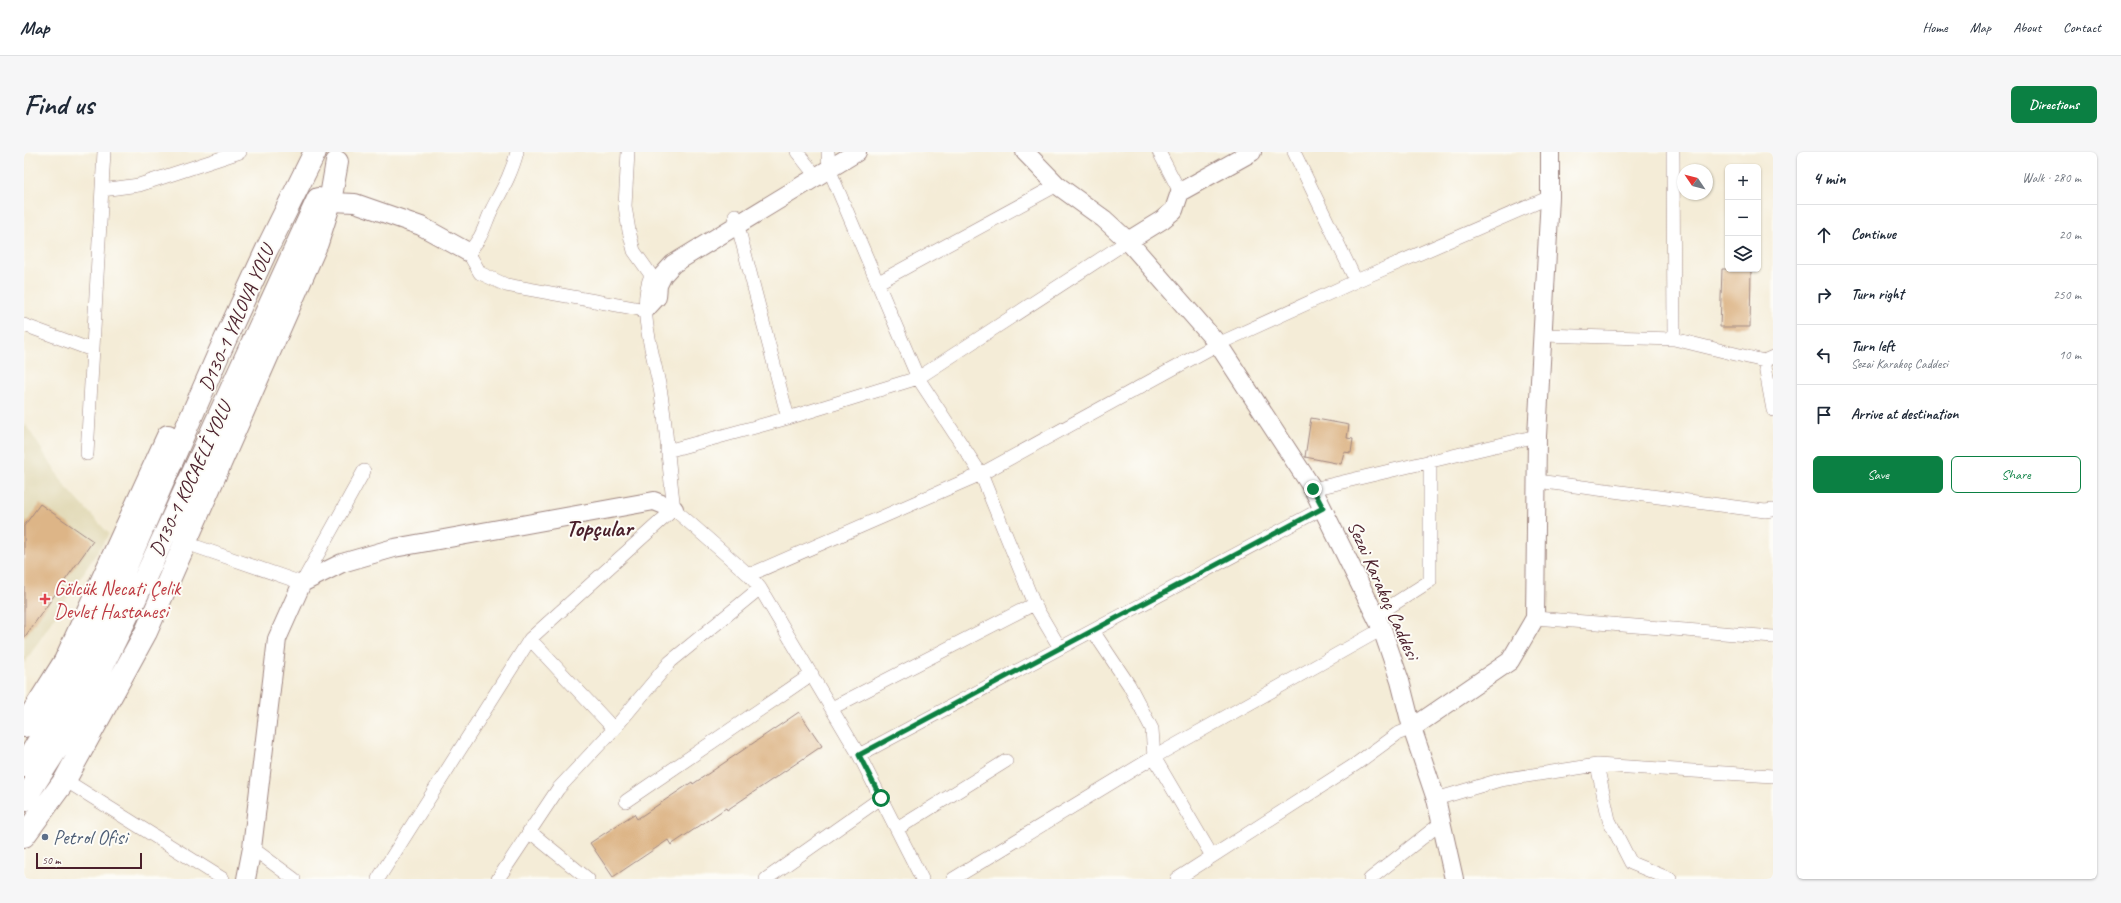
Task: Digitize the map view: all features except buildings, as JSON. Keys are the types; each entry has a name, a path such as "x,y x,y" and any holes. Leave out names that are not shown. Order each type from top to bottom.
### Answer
{"highway":[{"name":"D130-1 YALOVA YOLU","path":"24,766 83,665 219,352 252,280 316,152"},
{"path":"24,836 65,780 146,632 183,542 317,243 330,202 340,157"},
{"name":"D130-1 KOCAELİ YOLU","path":"24,800 75,721 134,602 318,200 340,157"},
{"path":"24,726 65,662 216,333 252,280"}],"street":[{"path":"88,454 92,350 104,152"},
{"path":"102,190 139,185 240,152"},
{"path":"468,252 480,240 491,211 512,172 517,152"},
{"path":"628,152 625,206 629,231 634,251 651,274"},
{"path":"797,152 824,163 857,152"},
{"path":"645,310 657,297 658,285 663,275 673,264 736,220 843,152"},
{"name":"Sezai Karakoç Caddesi","path":"1025,152 1057,185 1104,219 1128,241 1218,344 1313,489 1378,623 1400,681 1412,728 1436,799 1454,879"},
{"path":"1159,152 1180,192"},
{"path":"666,451 788,418 918,378 1162,220 1174,210 1180,192 1252,152"},
{"path":"1294,152 1356,281"},
{"path":"1177,879 1356,764 1397,734 1412,728 1510,661 1535,618 1537,436 1550,197 1550,152"},
{"path":"1673,152 1674,339"},
{"path":"824,163 879,282 918,378 981,474 1034,604 1060,648"},
{"path":"879,282 1057,185"},
{"path":"749,575 981,474 1218,344 1356,281 1550,197"},
{"path":"330,202 355,203 421,226 468,252 480,273 506,285 645,310"},
{"path":"674,509 666,451 661,395 645,310 646,286 651,274 665,259 736,220"},
{"path":"736,220 788,418"},
{"path":"24,325 92,350"},
{"path":"1542,335 1674,339 1769,359 1773,410"},
{"path":"1313,489 1537,436"},
{"path":"953,879 1378,623 1430,581 1430,462"},
{"path":"246,879 252,848 277,639 302,583 364,471"},
{"path":"1537,480 1765,511 1773,510"},
{"path":"183,542 302,583 342,563 394,548 654,501 674,509 749,575 760,588 859,755 922,879"},
{"path":"859,755 1323,508"},
{"path":"378,879 530,639 674,509"},
{"path":"498,879 558,789 614,729 670,662 760,588"},
{"path":"832,708 1034,604"},
{"path":"1535,618 1773,637"},
{"path":"1093,631 1129,685 1152,729 1154,757 1212,856"},
{"path":"530,639 614,729"},
{"path":"626,801 812,674"},
{"path":"897,829 1006,761"},
{"path":"1436,799 1500,780 1597,765 1773,776"},
{"path":"1597,765 1609,820 1631,863 1670,879"},
{"path":"65,780 223,879"},
{"path":"766,879 881,798"},
{"path":"1370,879 1441,823"},
{"path":"529,831 588,879"},
{"path":"252,848 294,879"}],"shaded area":[{"name":"Gölcük Necati Çelik Devlet Hastanesi","path":"24,422 65,486 109,534 24,664"}],"place":[{"name":"Gölcük Necati Çelik Devlet Hastanesi","path":"45,599"},
{"name":"Petrol Ofisi","path":"45,837"}],"district":[{"name":"Topçular","path":"599,528"}],"route":[{"path":"881,798 859,755 1323,508 1313,489"}]}
